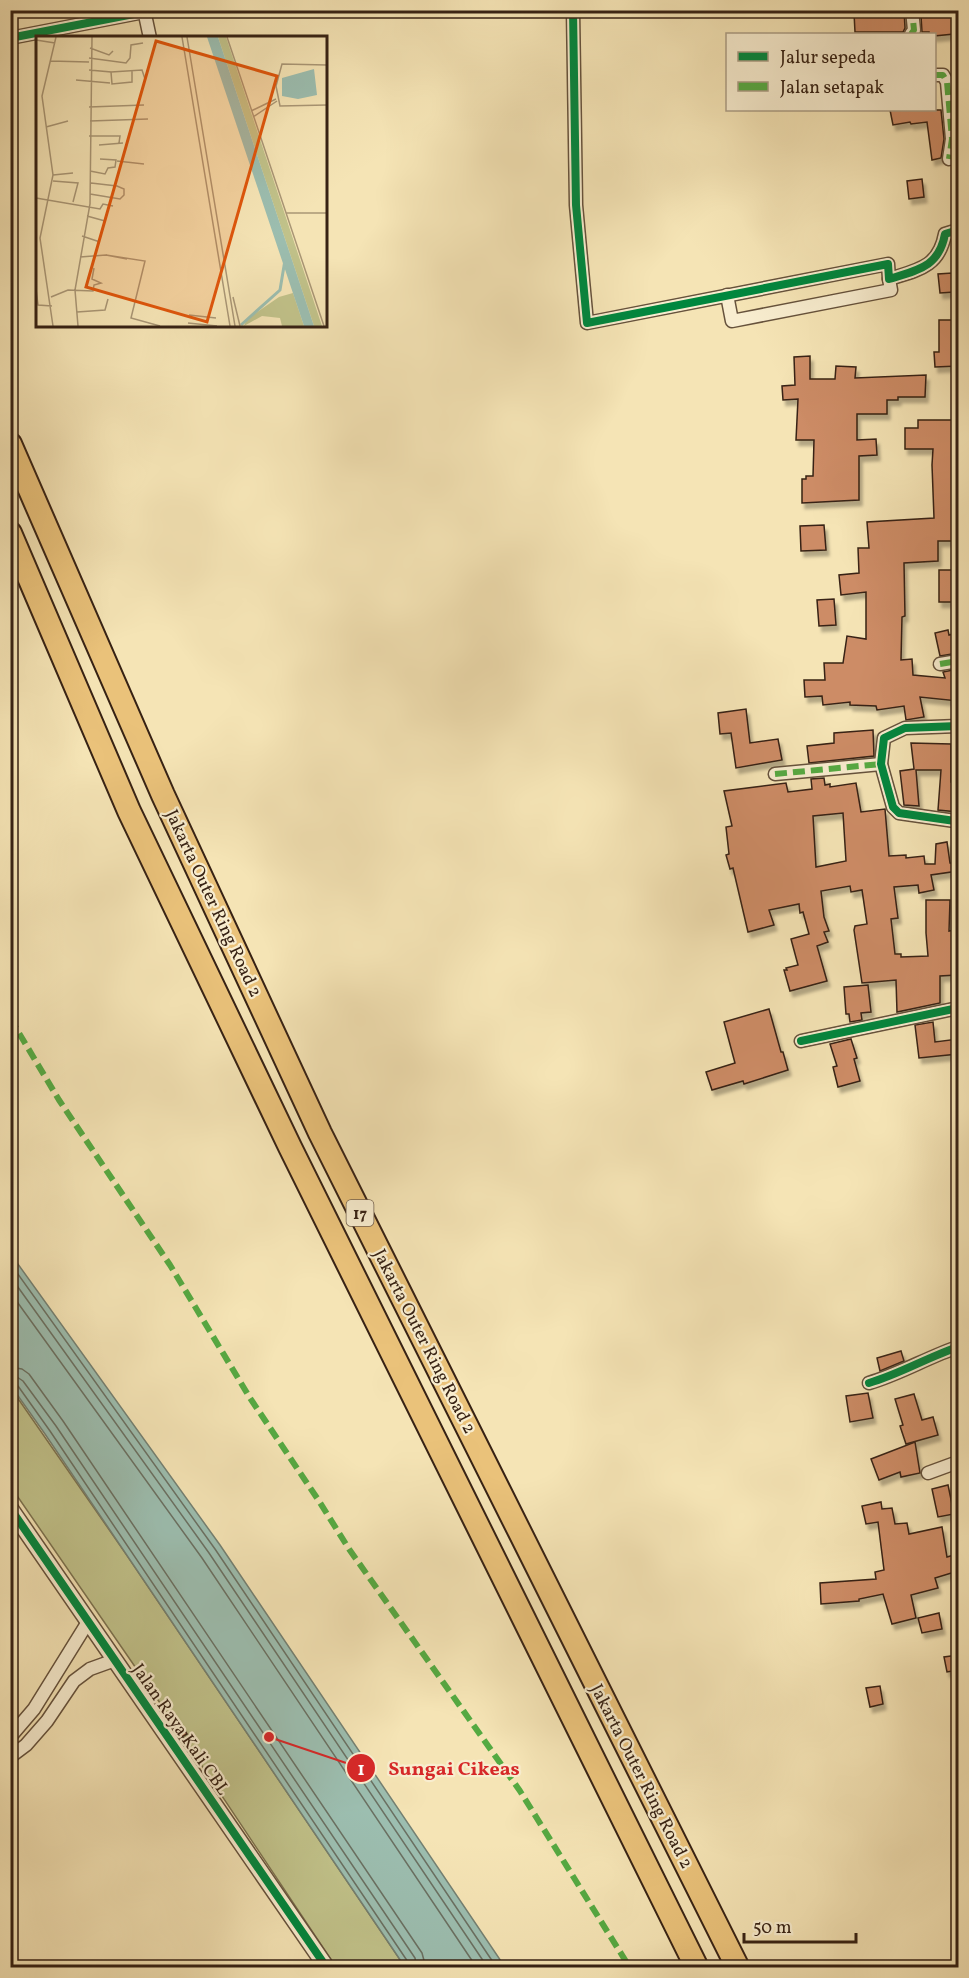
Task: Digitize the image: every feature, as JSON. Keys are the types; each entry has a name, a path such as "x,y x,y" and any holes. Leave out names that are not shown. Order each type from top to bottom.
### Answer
{"highway":[{"name":"Jakarta Outer Ring Road 2","path":"10,444 163,795 320,1133 738,1968"},
{"name":"Jakarta Outer Ring Road 2","path":"11,536 129,811 290,1147 697,1968"}],"street":[{"path":"573,10 576,205 587,323 727,295 888,264 891,290 732,321 727,295"},
{"path":"912,10 914,30 912,33"},
{"path":"10,38 144,11 150,36"},
{"path":"936,75 944,75 947,79 952,139 949,159"},
{"path":"889,279 934,261 943,244 945,234 958,230"},
{"path":"940,664 958,661"},
{"path":"958,726 906,729 884,738 881,764 893,807 899,813 958,820"},
{"path":"776,774 881,764"},
{"path":"801,1041 958,1008"},
{"path":"869,1383 890,1377 958,1347"},
{"path":"928,1473 958,1462"},
{"name":"Jalan Raya Kali CBL","path":"10,1508 327,1968"},
{"path":"10,1737 34,1709 88,1622"},
{"path":"10,1757 26,1744 47,1721 74,1681 90,1669 115,1660"},
{"path":"58,1671 74,1681"}],"green space":[{"path":"10,1387 126,1554 405,1967 336,1967 158,1700 11,1487"}],"water":[{"path":"10,1253 220,1545 505,1967 405,1967 11,1386"}],"building":[{"path":"904,10 905,28 903,32 855,32 854,13"},
{"path":"952,13 954,34 936,36 936,33 922,32 921,16"},
{"path":"941,110 944,139 941,158 932,160 927,122 893,125 890,111"},
{"path":"922,179 924,197 909,199 907,181"},
{"path":"952,273 954,292 940,293 938,274"},
{"path":"939,320 958,320 958,366 935,367 934,352 939,352"},
{"path":"810,356 810,379 835,379 836,366 856,367 855,378 926,375 925,397 898,397 898,400 887,400 887,414 857,414 857,440 876,439 877,455 859,456 859,500 802,503 802,479 806,479 806,476 813,476 814,440 796,440 798,399 783,400 782,386 795,385 794,357"},
{"path":"918,420 958,420 956,472 958,472 958,541 938,541 938,561 904,563 905,616 902,617 901,660 912,659 913,675 945,678 943,672 958,669 958,701 920,697 924,717 906,720 904,706 877,710 876,706 850,705 850,702 823,705 822,696 805,697 804,680 825,680 824,663 843,663 847,636 866,639 866,592 841,595 839,575 859,573 858,548 869,548 867,522 934,518 933,449 905,449 905,428 918,428"},
{"path":"824,525 826,550 801,551 800,526"},
{"path":"939,570 956,570 956,602 939,602"},
{"path":"834,599 836,625 819,626 817,600"},
{"path":"948,630 949,635 958,633 958,653 940,656 935,633"},
{"path":"746,709 750,743 778,739 782,760 736,768 731,733 720,734 718,713"},
{"path":"873,730 874,756 809,763 807,746 834,743 834,733"},
{"path":"911,743 951,744 951,782 958,782 958,812 938,810 941,770 916,770 919,806 904,805 900,771 914,769"},
{"path":"824,778 825,785 830,784 830,787 856,783 861,812 885,809 889,856 906,855 906,858 924,856 925,864 935,864 936,844 947,842 950,863 958,863 958,871 931,875 934,890 919,893 918,885 894,887 898,918 891,919 895,954 901,954 901,957 928,956 926,900 950,900 949,931 955,930 957,975 940,976 940,1003 897,1012 896,980 862,983 854,930 855,926 867,924 862,890 851,892 850,886 821,891 824,917 829,931 824,932 828,942 817,946 827,981 790,991 784,970 798,965 791,939 809,934 803,912 800,913 799,904 769,910 774,925 748,932 733,868 730,869 726,855 729,854 726,827 732,826 724,791 786,783 788,792 812,789 811,779","holes":["843,813 846,861 816,867 813,816"]},
{"path":"868,985 871,1012 861,1013 862,1020 850,1022 849,1014 846,1014 844,987"},
{"path":"769,1009 788,1070 744,1084 743,1081 712,1090 706,1072 735,1063 724,1022"},
{"path":"933,1022 935,1042 958,1039 958,1054 919,1058 915,1025"},
{"path":"851,1039 857,1058 854,1059 860,1081 838,1087 833,1067 837,1066 830,1044"},
{"path":"901,1351 904,1361 880,1371 877,1358"},
{"path":"868,1393 873,1418 850,1422 846,1396"},
{"path":"914,1394 922,1420 933,1417 938,1435 906,1444 895,1399"},
{"path":"915,1442 920,1473 901,1477 900,1472 879,1480 871,1459"},
{"path":"948,1485 954,1514 938,1517 932,1489"},
{"path":"881,1502 882,1509 892,1508 895,1524 907,1523 909,1534 942,1527 947,1557 954,1555 958,1571 935,1578 938,1588 911,1595 916,1618 892,1624 883,1594 859,1599 859,1601 821,1604 820,1583 876,1579 875,1572 884,1570 878,1522 866,1524 862,1506"},
{"path":"939,1613 942,1629 922,1633 918,1618"},
{"path":"958,1655 958,1670 947,1672 944,1657"},
{"path":"880,1686 883,1704 870,1707 866,1688"},
{"path":"174,1714 187,1734 180,1738 167,1718"}],"marked path":[{"path":"912,10 914,30 912,33"},
{"path":"936,75 943,75 947,82 952,139 949,159"},
{"path":"940,664 958,661"},
{"path":"775,774 881,764"},
{"path":"10,1018 59,1100 170,1265 250,1398 349,1549 520,1791 630,1968"}],"cycle path":[{"path":"573,10 576,205 587,323 888,264 889,279 926,266 938,254 945,234 958,230"},
{"path":"10,38 144,12"},
{"path":"958,726 905,728 884,738 881,764 893,807 899,813 958,820"},
{"path":"801,1041 958,1008"},
{"path":"869,1383 958,1347"},
{"path":"10,1508 327,1968"}],"place":[{"name":"Sungai Cikeas","path":"269,1737"}]}
